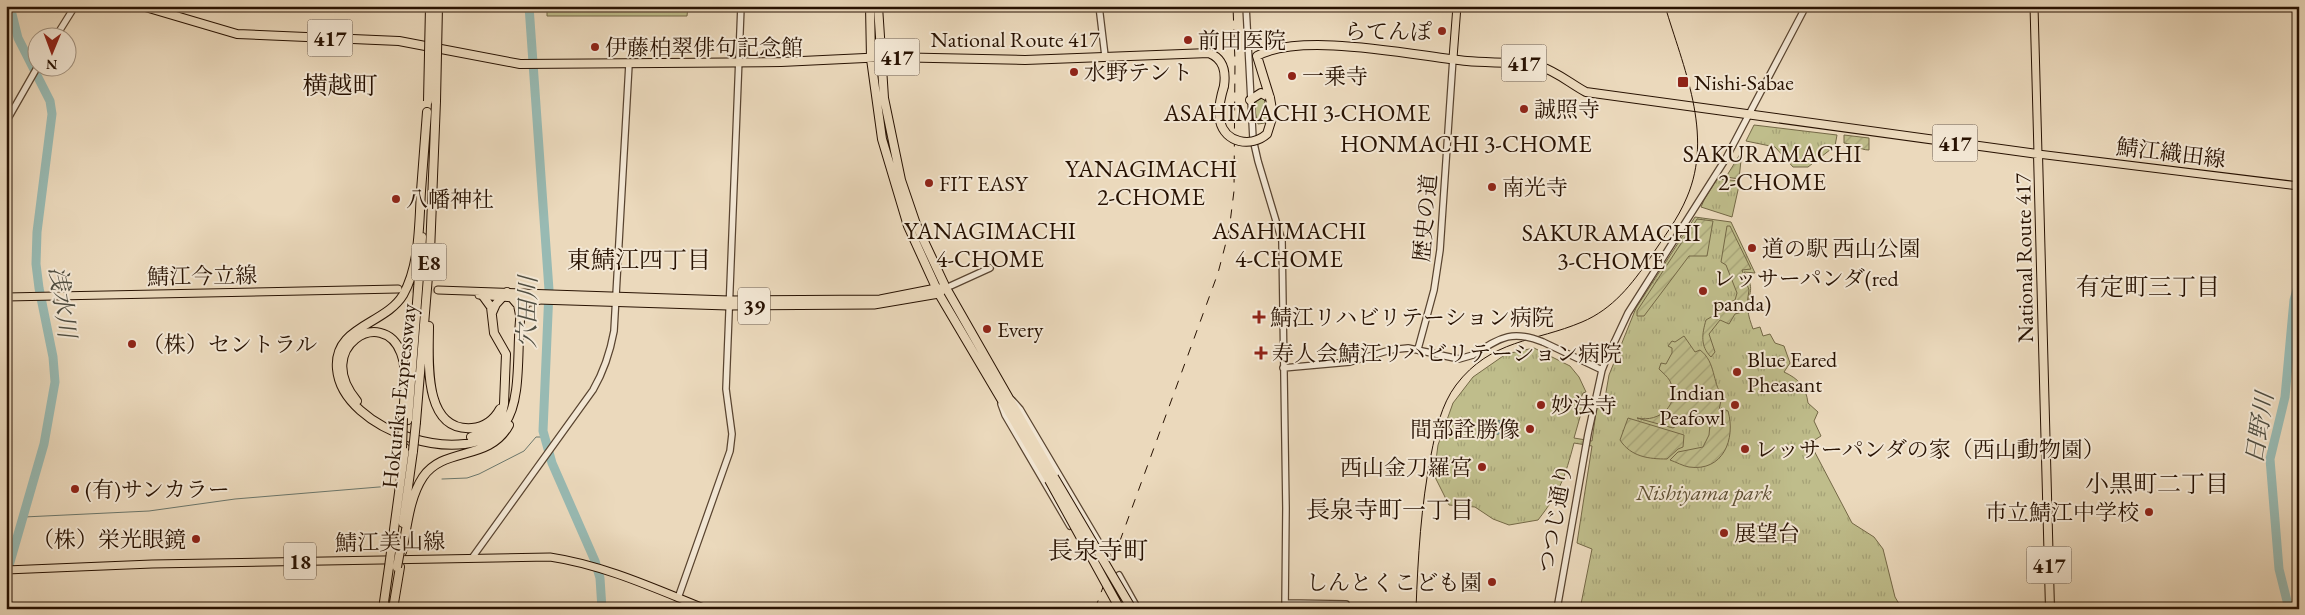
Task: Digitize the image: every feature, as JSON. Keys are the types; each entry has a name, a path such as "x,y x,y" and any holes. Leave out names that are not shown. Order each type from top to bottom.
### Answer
{"highway":[{"name":"National Route 417","path":"142,6 237,34 399,41 520,64 629,64 880,58 1025,60 1210,54 1216,56 1223,66 1225,75 1219,110 1220,121 1225,132 1239,141 1253,142 1267,134 1273,116 1270,98 1253,57 1275,49 1330,45 1541,65 1586,92 1699,106 1749,116 2038,154 2050,609"},
{"name":"Hokuriku Expressway","path":"382,609 396,567 409,420 430,252 432,101 430,6"},
{"name":"Hokuriku Expressway","path":"409,420 422,250 427,112 432,101 438,6"},
{"path":"870,6 871,59 882,139 897,192 918,251 937,291 1002,394 1132,609"},
{"path":"878,6 884,98 901,180 925,248 1002,394"},
{"path":"1250,100 1261,93 1270,98"},
{"path":"427,112 419,228 410,279 397,303 383,315 352,333 342,344 337,362 339,379 351,403 368,418 398,434 431,442 464,443 489,437 505,423 511,412 515,396"},
{"path":"430,252 430,379 437,408 453,424 466,428 479,427 496,416 505,395"},
{"path":"406,449 409,420 402,354 398,347 383,334 370,332 359,336 348,346 342,360 346,385 362,407 381,420 401,430 433,438 464,438 480,435 498,423 503,411 507,359 504,349 494,333 490,303 484,296"},
{"path":"398,552 414,498 423,477 440,462 480,450 499,438 511,421 515,396 520,308 507,296 494,307 492,315"},
{"path":"520,316 525,305 538,297"},
{"name":"Hokuriku Expressway","path":"398,552 399,490 406,449"},
{"path":"1052,478 1119,609"},
{"path":"392,609 396,567"}],"main road":[{"path":"1454,58 1458,6"},
{"path":"2034,6 2038,154"},
{"name":"鯖江織田線","path":"2038,154 2299,186"},
{"path":"937,291 946,288"},
{"name":"鯖江今立線","path":"6,297 398,289"},
{"path":"438,290 484,296"},
{"path":"447,291 507,296"},
{"name":"39","path":"484,296 874,305 937,291"},
{"name":"鯖江美山線","path":"6,570 152,564 550,557 582,564 619,576 706,609"}],"street":[{"path":"61,28 75,6"},
{"path":"678,598 730,452 732,434 726,389 741,6"},
{"path":"1099,6 1105,56"},
{"path":"1246,6 1246,43 1253,57 1250,100 1258,161 1282,241 1286,508 1285,606 1346,604"},
{"path":"1283,368 1350,362 1390,350 1408,348 1459,359 1473,355 1503,336 1518,335 1543,342 1602,370 1628,313 1714,177 1749,116 1806,6"},
{"name":"歴史の道","path":"1418,349 1434,290 1440,250 1454,58"},
{"path":"472,558 542,462 603,372 614,332 629,64"},
{"path":"6,122 31,78"},
{"path":"946,288 990,268"},
{"name":"つつじ通り","path":"1558,609 1588,434 1602,370"},
{"path":"1002,394 1005,415 1070,526"},
{"path":"1002,394 1020,408 1107,556"},
{"path":"1080,527 1094,552"},
{"path":"1119,575 1138,609"},
{"path":"1120,597 1127,609"},
{"path":"1112,598 1119,609"}],"green space":[{"path":"547,6 688,6 687,16 547,16"},
{"path":"1264,97 1267,119 1265,123 1258,124 1255,111 1256,101"},
{"path":"1754,125 1837,135 1835,146 1808,167 1793,167 1775,147 1746,141"},
{"path":"1844,135 1869,138 1869,150 1844,143"},
{"path":"1742,151 1739,179 1726,177"},
{"path":"1717,179 1740,181 1732,217 1701,207"},
{"name":"Nishiyama park","path":"1695,217 1731,222 1755,273 1744,272 1751,287 1748,312 1753,329 1760,327 1763,336 1770,334 1775,343 1784,346 1790,363 1784,372 1801,384 1806,392 1808,403 1818,412 1814,421 1821,436 1810,443 1852,523 1874,537 1883,549 1895,597 1902,609 1580,609 1592,549 1577,543 1592,446 1574,443 1561,484 1552,501 1538,520 1509,525 1493,519 1475,507 1449,505 1434,475 1438,445 1453,403 1473,377 1506,354 1534,348 1570,366 1579,377 1586,392 1583,393 1581,398 1584,403 1574,438 1592,441 1597,405 1605,398 1609,375 1636,308"},
{"path":"1697,219 1713,221 1707,256 1689,256 1644,316 1637,316 1637,311"},
{"path":"1727,226 1730,226 1751,269 1742,270 1749,290 1746,311 1735,314 1729,324 1720,320 1709,334 1715,352 1711,357 1705,349 1703,340 1706,320 1716,314 1715,309 1735,300 1737,293 1726,265 1721,262"},
{"path":"1684,336 1695,352 1700,350 1709,360 1722,396 1719,410 1721,408 1728,411 1730,422 1728,442 1724,451 1711,464 1701,467 1689,467 1670,460 1678,452 1703,447 1709,435 1710,425 1716,420 1700,420 1697,413 1673,428 1637,418 1653,418 1660,415 1670,404 1673,397 1673,389 1670,381 1659,369 1661,363 1666,364 1672,353 1672,348 1668,346 1672,341 1675,342"},
{"path":"1628,418 1684,435 1683,447 1667,459 1641,456 1629,450 1620,440"}],"water":[{"path":"1498,420 1507,424 1507,428 1503,428 1499,434 1486,436 1484,433 1489,423 1494,430 1500,424"}],"waterway":[{"name":"浅水川","path":"6,576 44,444 55,382 53,357 36,264 37,232 52,114 50,101 18,38 10,6"},
{"name":"穴田川","path":"529,6 549,290 543,431 552,463 595,561 600,578 602,609"},
{"name":"日野川","path":"2289,609 2279,569 2270,459 2285,397 2294,300 2299,283"},
{"path":"442,479 467,478 479,474 524,451 536,437 545,437"},
{"path":"24,517 149,511 235,499 391,486"}],"tunnel":[{"path":"401,289 438,290"},
{"path":"1098,558 1120,597"}],"tram line":[{"path":"1416,609 1420,531 1428,474 1437,427 1446,401 1456,385 1470,370 1499,350 1582,322 1593,317 1612,303 1643,268 1675,221 1687,197 1695,173 1697,125 1687,77 1665,6"}],"railway":[{"path":"1095,609 1218,273 1229,231 1234,191 1235,62 1233,6"}],"place":[{"name":"らてんぽ","path":"1442,31"},
{"name":"前田医院","path":"1188,40"},
{"name":"伊藤柏翠俳句記念館","path":"595,47"},
{"name":"水野テント","path":"1074,72"},
{"name":"一乗寺","path":"1292,76"},
{"name":"Nishi-Sabae","path":"1683,82"},
{"name":"誠照寺","path":"1524,109"},
{"name":"FIT EASY","path":"929,183"},
{"name":"南光寺","path":"1492,187"},
{"name":"八幡神社","path":"396,199"},
{"name":"道の駅 西山公園","path":"1752,248"},
{"name":"レッサーパンダ(red panda)","path":"1703,291"},
{"name":"鯖江リハビリテーション病院","path":"1259,317"},
{"name":"Every","path":"987,329"},
{"name":"（株）セントラル","path":"132,344"},
{"name":"寿人会鯖江リハビリテーション病院","path":"1261,353"},
{"name":"Blue Eared Pheasant","path":"1737,372"},
{"name":"妙法寺","path":"1541,405"},
{"name":"Indian Peafowl","path":"1735,405"},
{"name":"間部詮勝像","path":"1530,429"},
{"name":"レッサーパンダの家（西山動物園）","path":"1745,449"},
{"name":"西山金刀羅宮","path":"1482,467"},
{"name":"(有)サンカラー","path":"75,489"},
{"name":"市立鯖江中学校","path":"2149,512"},
{"name":"展望台","path":"1724,533"},
{"name":"（株）栄光眼鏡","path":"196,539"},
{"name":"しんとくこども園","path":"1492,582"}],"district":[{"name":"横越町","path":"340,85"},
{"name":"ASAHIMACHI 3-CHOME","path":"1297,112"},
{"name":"HONMACHI 3-CHOME","path":"1466,143"},
{"name":"SAKURAMACHI 2-CHOME","path":"1772,167"},
{"name":"YANAGIMACHI 2-CHOME","path":"1151,182"},
{"name":"YANAGIMACHI 4-CHOME","path":"990,244"},
{"name":"ASAHIMACHI 4-CHOME","path":"1289,244"},
{"name":"SAKURAMACHI 3-CHOME","path":"1611,246"},
{"name":"東鯖江四丁目","path":"639,259"},
{"name":"有定町三丁目","path":"2148,286"},
{"name":"小黒町二丁目","path":"2157,483"},
{"name":"長泉寺町一丁目","path":"1390,509"},
{"name":"長泉寺町","path":"1098,550"}]}
